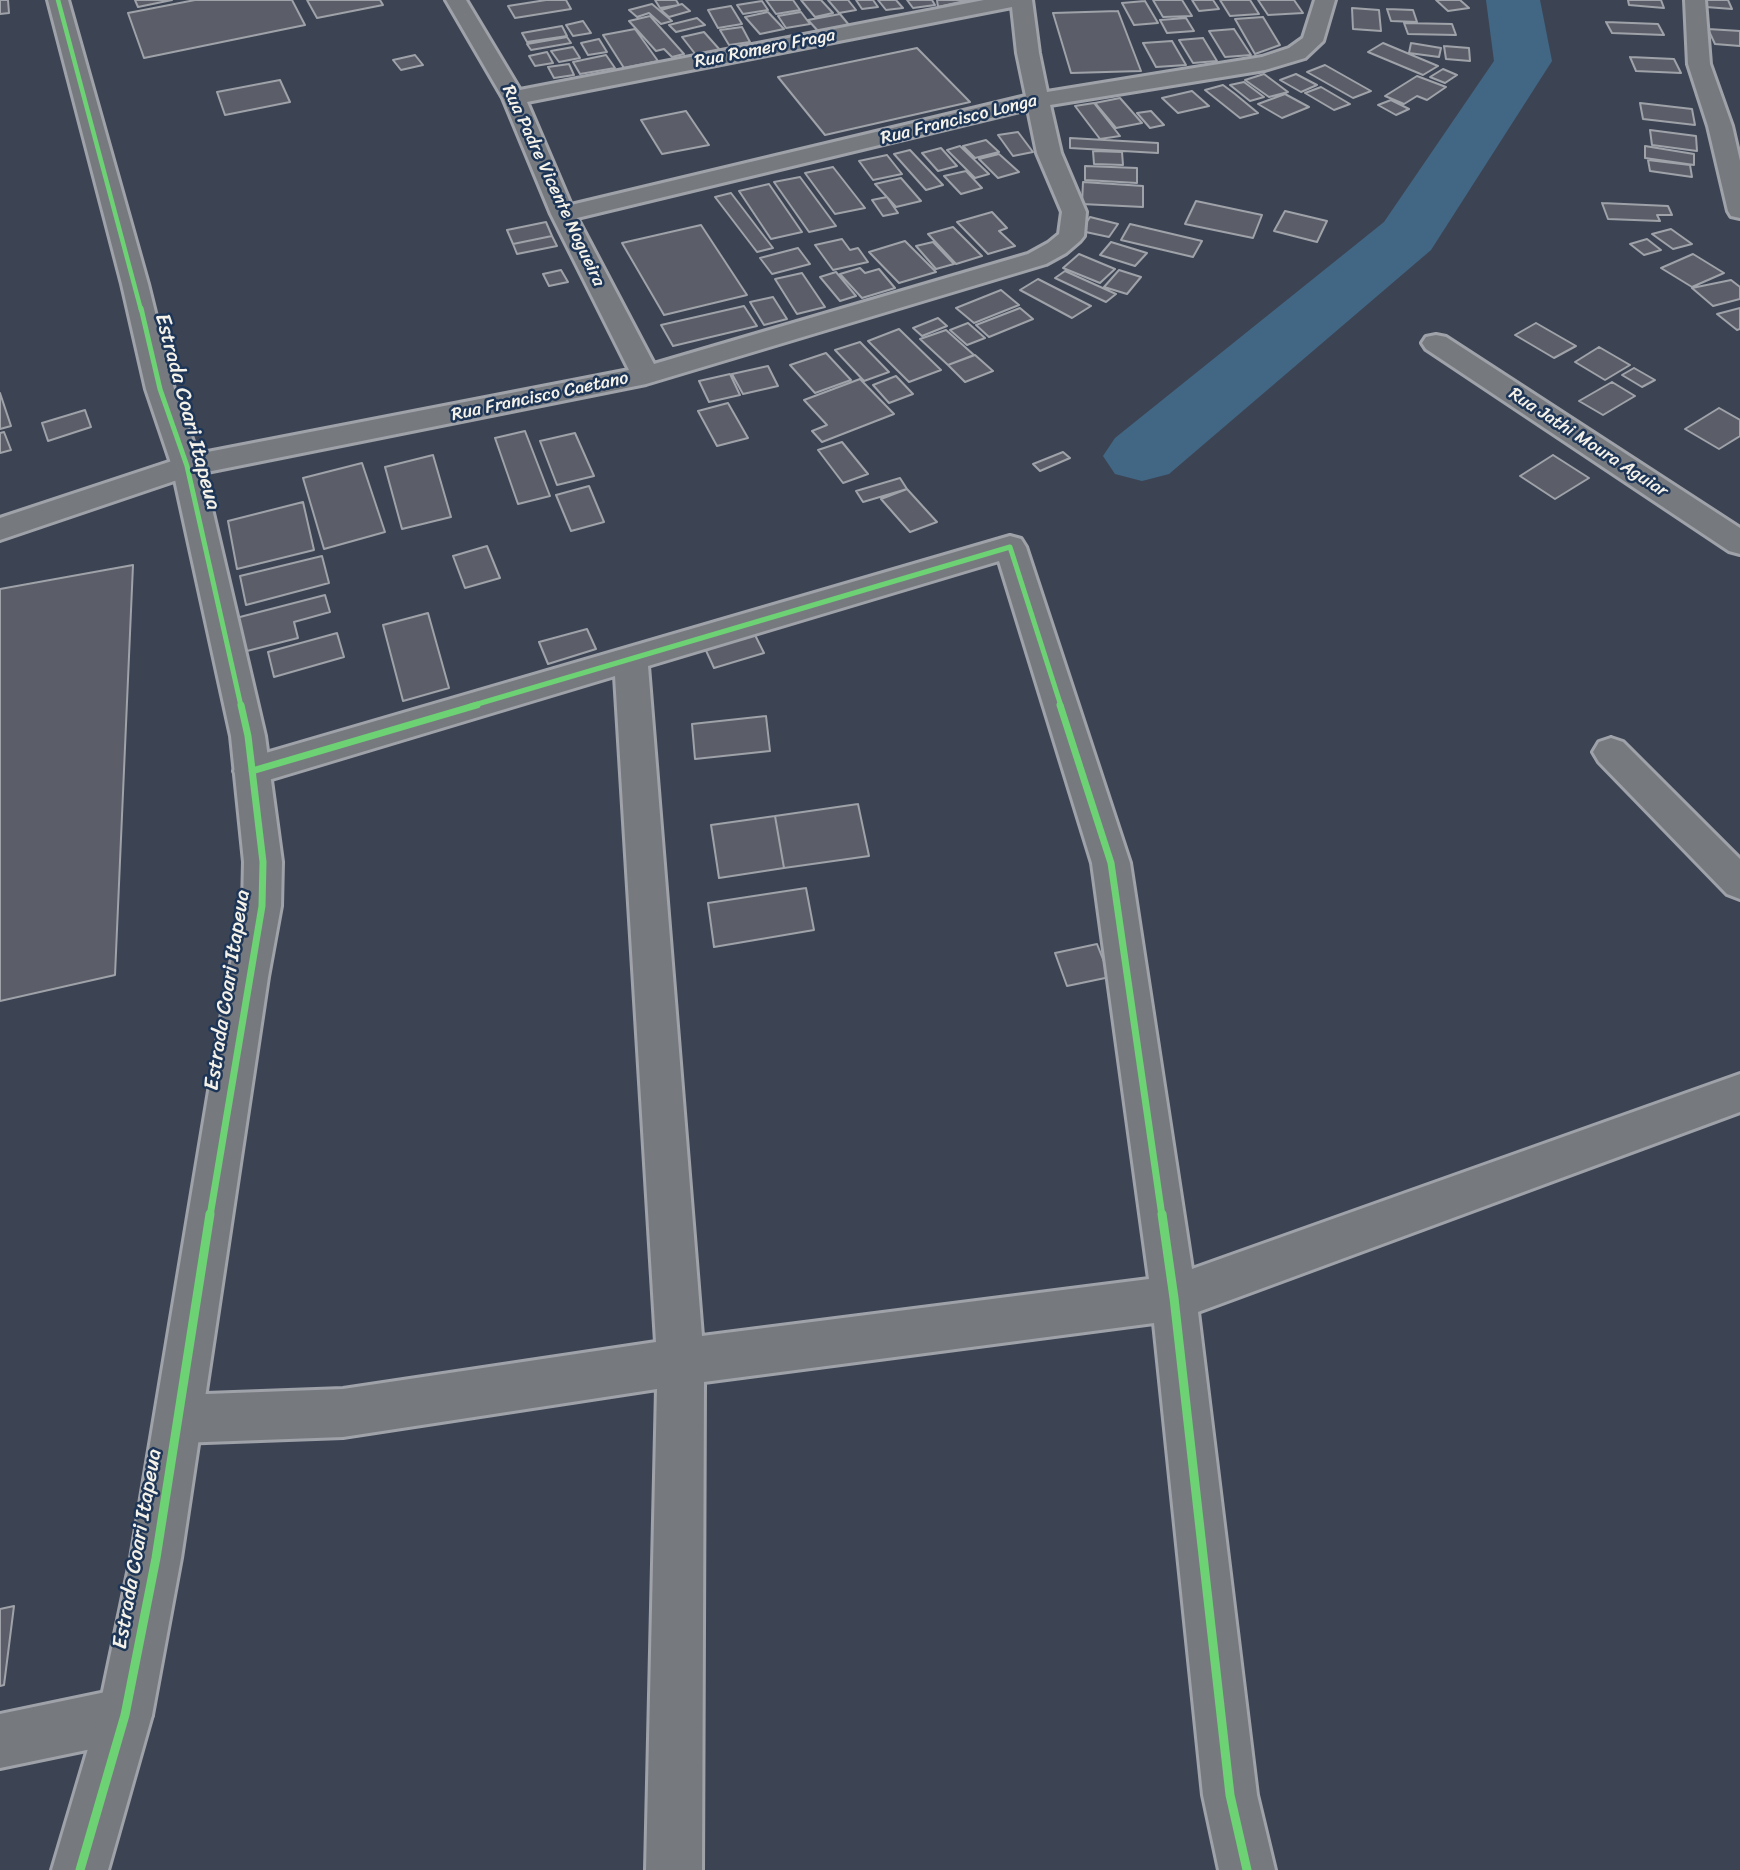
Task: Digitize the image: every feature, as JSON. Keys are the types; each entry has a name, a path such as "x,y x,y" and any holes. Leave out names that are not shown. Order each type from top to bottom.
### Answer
{"street":[{"name":"Estrada Coari Itapeua","path":"58,0 135,284 160,388 187,466 248,736 263,862 262,906 246,991 179,1419 125,1715 80,1870"},
{"name":"Rua Padre Vicente Nogueira","path":"456,0 514,98 563,214 646,375"},
{"name":"Rua Romero Fraga","path":"514,98 1016,0"},
{"path":"1022,0 1028,53 1038,100"},
{"name":"Rua Francisco Longa","path":"563,214 1038,100 1229,69 1297,53 1312,41 1325,0"},
{"path":"1695,0 1699,64 1720,126 1740,211"},
{"name":"Rua Francisco Caetano","path":"0,529 187,466 646,375 1017,266 1057,248 1071,236 1074,212 1049,153 1038,100"},
{"name":"Rua Jathi Moura Aguiar","path":"1436,343 1740,543"},
{"path":"252,771 1010,547 1111,863 1174,1298 1230,1795 1247,1870"},
{"path":"631,659 681,1362 674,1870"},
{"path":"1611,752 1740,883"},
{"path":"179,1419 344,1413 681,1362 1174,1298 1740,1093"},
{"path":"0,1741 125,1715"}],"building":[{"path":"0,0 8,0 9,13 0,14"},
{"path":"135,0 172,0 138,7"},
{"path":"195,0 292,0 305,25 144,58 128,13"},
{"path":"307,0 380,0 383,5 317,18"},
{"path":"566,0 571,9 515,18 508,6"},
{"path":"655,0 676,0 679,5 660,8"},
{"path":"766,0 793,0 800,10 776,14"},
{"path":"801,0 821,0 833,13 815,17"},
{"path":"828,0 848,0 856,10 839,13"},
{"path":"856,0 873,0 878,7 862,9"},
{"path":"878,0 896,0 903,8 886,10"},
{"path":"907,0 932,0 935,5 913,8"},
{"path":"937,0 969,0 938,7"},
{"path":"1153,0 1182,0 1192,16 1163,17"},
{"path":"1192,0 1213,0 1219,9 1199,11"},
{"path":"1220,0 1250,0 1259,14 1230,16"},
{"path":"1258,0 1294,0 1303,13 1268,15"},
{"path":"1436,0 1460,0 1469,8 1448,11"},
{"path":"1628,0 1661,0 1664,8 1629,5"},
{"path":"1704,0 1728,0 1732,9 1706,7"},
{"path":"762,1 768,10 743,14 737,5"},
{"path":"1145,1 1158,23 1134,25 1122,3"},
{"path":"652,4 672,21 661,24 649,13 637,17 629,10"},
{"path":"682,4 690,11 669,17 661,10"},
{"path":"731,6 742,24 718,28 708,10"},
{"path":"1352,8 1379,10 1381,31 1353,29"},
{"path":"1387,9 1413,10 1417,22 1391,21"},
{"path":"1118,11 1141,71 1071,73 1053,13"},
{"path":"768,12 784,29 760,34 745,17"},
{"path":"801,12 810,24 786,28 778,16"},
{"path":"840,14 849,25 818,31 808,20"},
{"path":"650,16 684,54 672,57 664,49 656,51 629,21"},
{"path":"1263,17 1280,45 1255,54 1235,19"},
{"path":"697,18 705,25 676,32 669,25"},
{"path":"1186,18 1194,31 1167,33 1160,20"},
{"path":"583,21 591,33 573,36 566,25"},
{"path":"1606,22 1658,24 1664,35 1612,33"},
{"path":"1404,23 1452,24 1456,35 1408,34"},
{"path":"562,26 567,36 527,42 522,33"},
{"path":"742,27 750,42 729,45 720,30"},
{"path":"635,29 658,61 624,68 603,35"},
{"path":"1234,29 1251,55 1225,57 1209,31"},
{"path":"1708,29 1740,31 1740,46 1715,44"},
{"path":"704,32 720,50 696,55 682,37"},
{"path":"567,37 571,43 531,50 527,44"},
{"path":"1203,38 1217,61 1193,63 1179,40"},
{"path":"599,39 607,52 588,55 581,43"},
{"path":"1172,41 1186,65 1156,67 1143,43"},
{"path":"1383,43 1438,66 1423,75 1368,52"},
{"path":"1411,43 1441,48 1439,57 1409,53"},
{"path":"1444,46 1469,48 1470,61 1446,59"},
{"path":"573,47 580,58 559,62 551,51"},
{"path":"917,48 970,102 825,135 778,77"},
{"path":"547,52 553,63 535,66 529,56"},
{"path":"415,55 423,65 401,70 393,60"},
{"path":"606,55 615,68 580,74 573,62"},
{"path":"1630,57 1674,59 1681,73 1636,71"},
{"path":"569,64 574,75 554,78 548,67"},
{"path":"1325,65 1371,91 1353,98 1307,72"},
{"path":"1443,69 1457,75 1445,83 1430,77"},
{"path":"1264,74 1288,92 1269,97 1245,80"},
{"path":"1296,74 1317,85 1301,92 1280,80"},
{"path":"1417,76 1446,87 1427,100 1417,96 1404,104 1385,96"},
{"path":"280,80 290,102 225,115 217,92"},
{"path":"1244,82 1264,97 1250,101 1230,85"},
{"path":"1223,85 1258,113 1240,118 1205,90"},
{"path":"1321,87 1350,104 1334,110 1305,93"},
{"path":"1192,91 1209,106 1178,113 1162,98"},
{"path":"1285,94 1309,107 1282,118 1258,104"},
{"path":"1120,98 1142,123 1116,128 1095,103"},
{"path":"1391,100 1409,109 1396,115 1378,105"},
{"path":"1094,103 1120,136 1100,139 1075,106"},
{"path":"1640,103 1692,109 1695,125 1643,119"},
{"path":"686,111 709,145 662,154 641,120"},
{"path":"1151,111 1164,125 1150,128 1137,113"},
{"path":"1650,130 1696,136 1697,151 1652,145"},
{"path":"1018,132 1033,152 1013,156 998,135"},
{"path":"1070,138 1158,143 1158,153 1070,148"},
{"path":"986,140 999,152 975,158 963,146"},
{"path":"960,146 989,174 975,178 947,150"},
{"path":"1645,146 1694,154 1694,165 1645,158"},
{"path":"941,148 957,166 938,171 922,153"},
{"path":"910,150 943,185 926,190 894,154"},
{"path":"1093,151 1122,152 1123,165 1094,164"},
{"path":"999,154 1019,172 998,178 979,159"},
{"path":"887,155 902,174 873,180 859,161"},
{"path":"1648,160 1690,165 1692,177 1650,171"},
{"path":"1085,166 1137,168 1137,183 1085,180"},
{"path":"833,167 865,208 835,214 805,173"},
{"path":"966,171 982,188 961,194 944,176"},
{"path":"800,177 836,226 809,232 774,182"},
{"path":"901,178 921,201 896,207 875,184"},
{"path":"1083,182 1143,186 1143,207 1082,204"},
{"path":"769,184 802,232 771,239 739,191"},
{"path":"731,193 773,248 757,252 715,197"},
{"path":"887,197 898,213 883,216 872,200"},
{"path":"1196,201 1262,215 1253,238 1185,224"},
{"path":"1602,203 1668,206 1672,215 1657,215 1660,221 1608,219"},
{"path":"1285,211 1327,221 1317,242 1274,231"},
{"path":"992,212 1007,228 999,231 1015,246 988,254 957,222"},
{"path":"1090,217 1118,224 1109,237 1081,231"},
{"path":"546,222 552,236 513,244 507,230"},
{"path":"1130,224 1202,241 1193,257 1121,240"},
{"path":"701,225 747,295 664,315 622,243"},
{"path":"953,227 982,256 956,264 928,234"},
{"path":"1671,229 1692,244 1673,249 1652,234"},
{"path":"552,236 557,246 517,254 513,244"},
{"path":"842,239 850,250 858,248 868,262 833,270 815,245"},
{"path":"1647,239 1661,250 1644,255 1630,244"},
{"path":"905,241 936,272 899,283 869,252"},
{"path":"933,242 954,264 936,269 916,246"},
{"path":"1111,242 1147,253 1135,266 1100,255"},
{"path":"798,248 810,264 772,274 760,258"},
{"path":"1079,254 1115,269 1100,283 1063,268"},
{"path":"1693,254 1724,273 1692,287 1661,268"},
{"path":"860,268 865,273 879,269 895,288 862,298 840,274"},
{"path":"561,270 568,282 549,286 543,274"},
{"path":"1119,270 1141,277 1127,294 1104,287"},
{"path":"1065,271 1116,294 1106,302 1055,278"},
{"path":"836,272 856,296 840,301 820,277"},
{"path":"802,273 825,307 797,314 775,279"},
{"path":"1038,279 1091,306 1072,318 1020,290"},
{"path":"1731,280 1740,287 1740,299 1713,306 1692,288"},
{"path":"1001,290 1019,305 974,323 956,308"},
{"path":"773,297 787,319 764,325 750,302"},
{"path":"744,306 757,326 673,346 661,325"},
{"path":"1020,308 1033,319 989,337 976,325"},
{"path":"1740,308 1740,329 1737,330 1717,314"},
{"path":"938,318 947,326 922,336 913,328"},
{"path":"968,323 985,338 967,345 950,330"},
{"path":"1536,323 1576,346 1554,358 1515,335"},
{"path":"899,329 941,370 909,382 868,341"},
{"path":"946,330 974,355 948,365 920,339"},
{"path":"860,342 889,372 864,381 835,350"},
{"path":"1599,347 1630,365 1605,380 1575,362"},
{"path":"826,353 851,380 815,393 790,365"},
{"path":"975,355 993,371 965,382 948,365"},
{"path":"768,366 778,386 743,394 732,374"},
{"path":"1634,368 1655,380 1642,387 1622,375"},
{"path":"730,374 740,395 709,402 699,381"},
{"path":"896,376 913,394 889,403 873,385"},
{"path":"860,379 894,414 822,442 812,431 827,425 804,400"},
{"path":"1612,382 1635,396 1603,415 1579,401"},
{"path":"0,393 11,426 0,429"},
{"path":"728,403 748,438 717,446 698,411"},
{"path":"1719,408 1740,420 1740,436 1719,449 1685,429"},
{"path":"85,410 91,427 48,441 42,423"},
{"path":"525,431 550,496 518,504 495,438"},
{"path":"4,432 11,450 0,453 0,433"},
{"path":"575,433 594,476 557,485 540,441"},
{"path":"842,442 868,474 843,483 818,450"},
{"path":"1063,452 1070,458 1040,471 1033,464"},
{"path":"433,455 451,517 402,529 385,467"},
{"path":"1553,455 1589,478 1555,499 1520,476"},
{"path":"362,463 385,532 324,549 303,478"},
{"path":"900,478 907,489 863,502 856,491"},
{"path":"589,486 604,522 571,531 556,495"},
{"path":"907,489 937,522 910,532 881,499"},
{"path":"303,502 314,550 237,569 228,521"},
{"path":"487,546 500,578 465,588 453,556"},
{"path":"322,556 329,583 246,605 240,576"},
{"path":"133,565 115,975 0,1001 0,589"},
{"path":"325,595 330,612 294,622 298,638 243,652 236,618"},
{"path":"428,613 449,688 403,701 383,625"},
{"path":"587,629 596,649 548,664 539,642"},
{"path":"752,629 764,653 714,668 703,644"},
{"path":"337,633 344,657 274,677 268,652"},
{"path":"766,716 770,751 695,759 692,724"},
{"path":"858,804 869,856 784,868 775,816"},
{"path":"775,816 784,868 719,878 711,825"},
{"path":"806,888 814,930 714,947 708,903"},
{"path":"1097,944 1110,977 1067,986 1055,953"},
{"path":"14,1606 4,1685 0,1686 0,1609"}],"waterway":[{"path":"1142,456 1408,236 1523,61 1513,0"}],"cycle path":[{"path":"58,0 135,284 160,389 187,466 248,736 263,862 262,906 248,977 156,1558 125,1715 80,1870"},
{"path":"252,771 1010,547 1111,863 1174,1298 1230,1795 1247,1870"}]}
